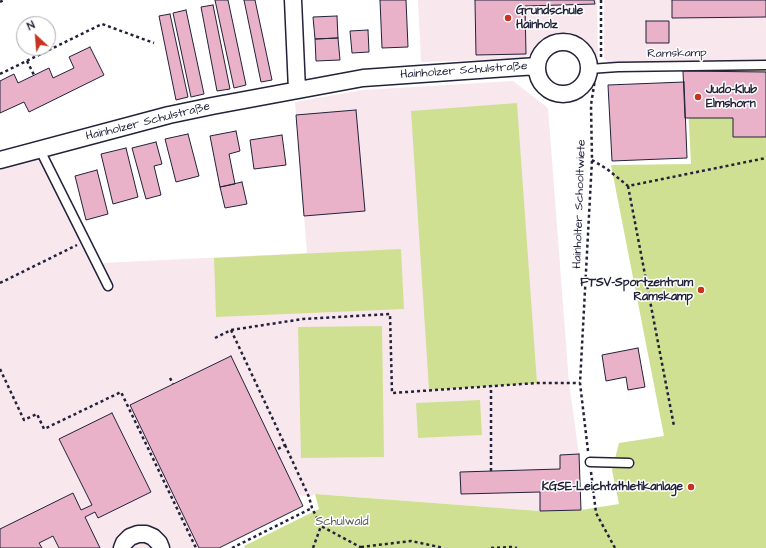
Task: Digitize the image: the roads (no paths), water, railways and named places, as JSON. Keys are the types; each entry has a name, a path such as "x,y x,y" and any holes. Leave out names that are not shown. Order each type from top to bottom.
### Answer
{"street":[{"path":"293,0 297,90"},
{"name":"Hainholzer Schulstraße","path":"564,42 574,44 582,50 593,69 580,87 571,92 561,94 552,91 543,85 538,77 537,66 539,56 545,48 554,43 564,42"},
{"name":"Hainholzer Schulstraße","path":"0,160 169,115 363,78 537,66"},
{"path":"122,548 124,543 130,537 138,534 146,534 159,543 162,548"}],"lane":[{"name":"Ramskamp","path":"593,69 766,65"},
{"path":"40,150 108,286"},
{"path":"590,462 629,463"}],"place":[{"name":"Grundschule Hainholz","path":"508,18"},
{"name":"Judo-Klub Elmshorn","path":"698,97"},
{"name":"FTSV-Sportzentrum Ramskamp","path":"701,290"},
{"name":"KGSE-Leichtathletikanlage","path":"691,487"}],"park label":[{"name":"Schulwald","path":"342,522"}]}
